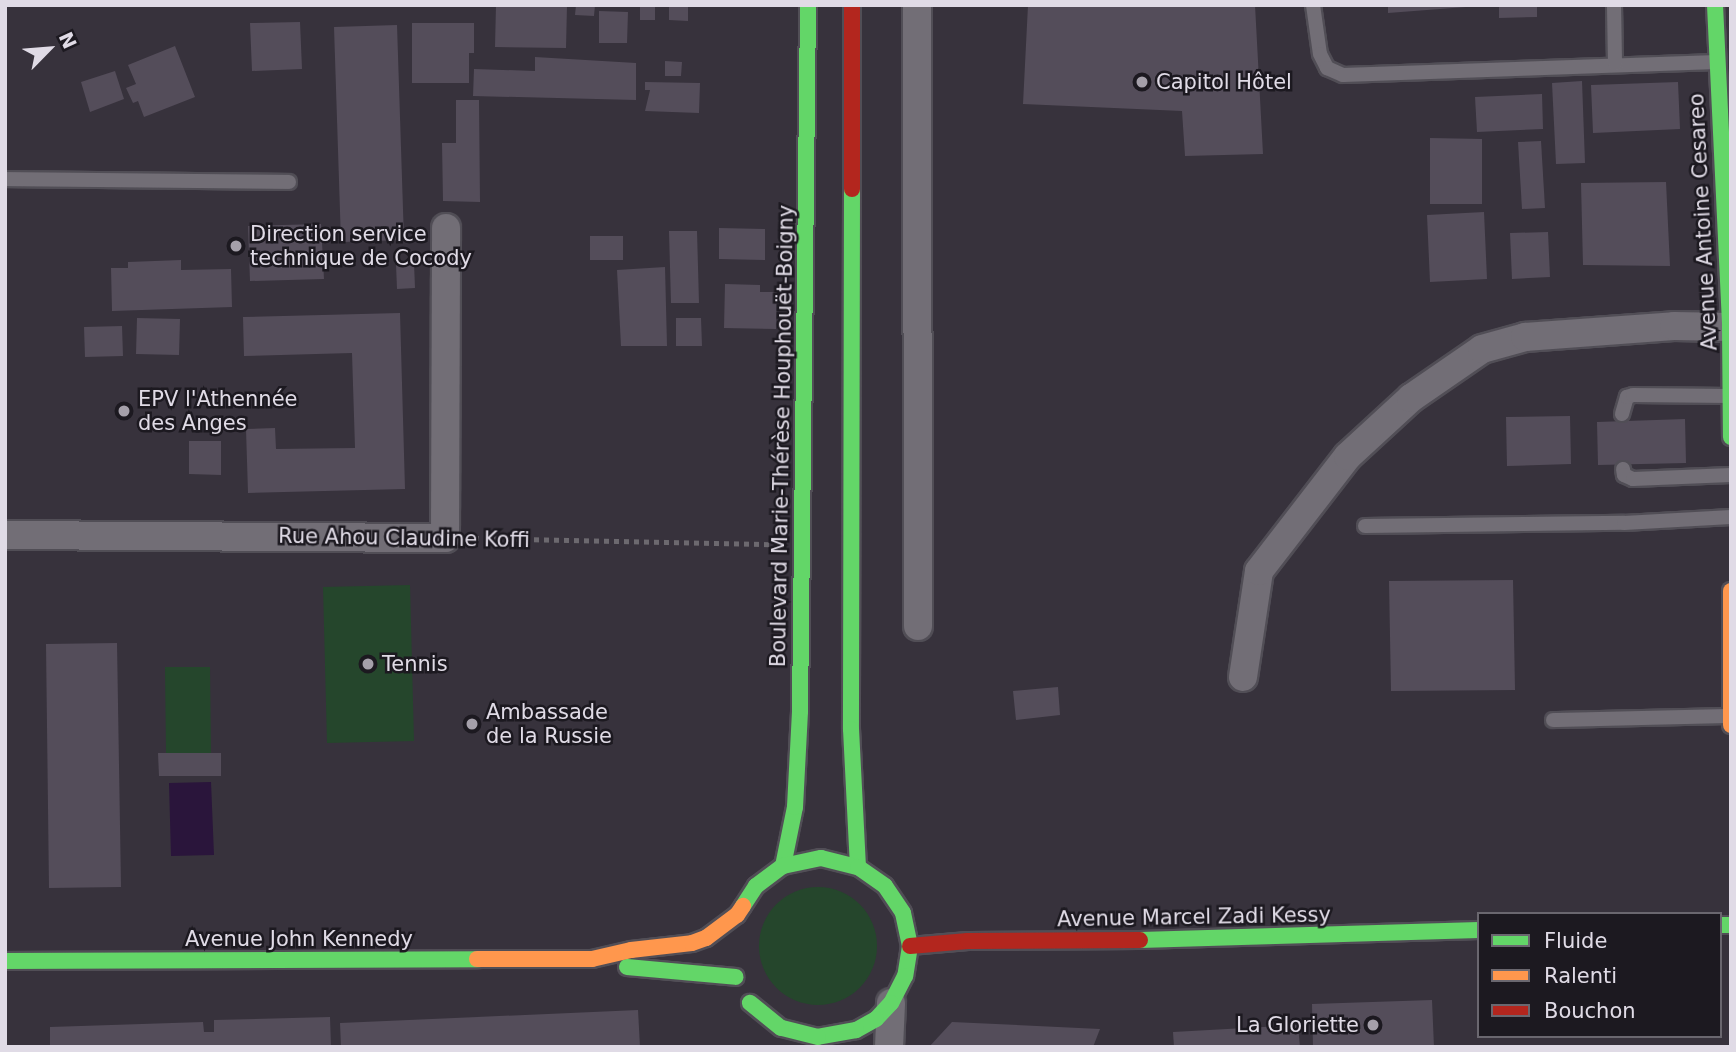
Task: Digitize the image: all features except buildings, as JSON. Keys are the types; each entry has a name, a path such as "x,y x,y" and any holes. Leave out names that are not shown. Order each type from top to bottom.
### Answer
{"main road":[{"name":"Boulevard Marie-Thérèse Houphouët-Boigny","path":"783,866 796,793 802,544 808,5"},
{"path":"852,5 851,729 859,867"},
{"name":"Avenue Antoine Cesareo","path":"1716,5 1730,327 1731,437"},
{"path":"1731,591 1731,725"},
{"name":"Avenue John Kennedy","path":"593,959 631,950 692,943 706,938 737,915 756,886 783,866 821,858 859,867 884,886 903,913 910,946 905,976 891,1003 876,1019 856,1030 818,1037 781,1028 750,1003 736,977 733,958"},
{"name":"Avenue John Kennedy","path":"733,937 737,915"},
{"name":"Avenue Marcel Zadi Kessy","path":"910,946 968,941 1210,940 1477,930"},
{"name":"Avenue John Kennedy","path":"5,961 593,959 637,969 736,977"},
{"path":"750,1003 766,1036"},
{"path":"853,1047 856,1030"}],"street":[{"path":"917,5 918,626"},
{"path":"445,538 446,228"},
{"path":"1243,677 1259,571 1348,456 1411,398 1482,349 1525,337 1674,326 1730,327"},
{"name":"Rue Ahou Claudine Koffi","path":"5,535 445,538"},
{"path":"889,1047 891,1003"}],"lane":[{"path":"1313,5 1320,54 1327,68 1343,75 1717,62"},
{"path":"1614,5 1615,64"},
{"path":"5,179 289,182"},
{"path":"1622,414 1627,397 1633,395 1730,396"},
{"path":"1623,469 1624,475 1633,479 1731,475"},
{"path":"1365,526 1624,523 1731,517"},
{"path":"1553,720 1731,716"}],"path":[{"name":"Rue Ahou Claudine Koffi","path":"445,538 802,544"}],"green space":[{"name":"Tennis","path":"410,585 414,741 327,743 323,587"},
{"path":"165,667 210,667 211,753 166,753"},
{"path":"818,887 841,891 860,904 873,923 877,946 873,969 860,988 841,1001 818,1005 795,1001 776,988 763,969 759,946 763,923 776,904 795,891"}],"shaded area":[{"path":"211,782 214,855 171,856 169,783"}],"traffic: fast":[{"path":"783,866 795,807 800,711 808,5"},
{"path":"1715,5 1730,327 1731,437"},
{"path":"852,189 851,729 858,867"},
{"path":"743,906 756,886 783,866 821,858 858,867 885,886 903,913 910,946 905,976 891,1003 876,1019 856,1030 818,1037 781,1028 750,1003"},
{"path":"1722,925 1731,925"},
{"path":"1140,940 1477,930"},
{"path":"5,961 477,959"},
{"path":"627,967 736,977"}],"traffic: slow":[{"path":"1731,591 1731,725"},
{"path":"477,959 592,959 631,950 692,943 706,938 737,915 743,906"}],"traffic: jam":[{"path":"852,5 852,189"},
{"path":"910,946 968,941 1140,940"}],"place":[{"name":"Capitol Hôtel","path":"1142,82"},
{"name":"Direction service technique de Cocody","path":"236,246"},
{"name":"EPV l'Athennée des Anges","path":"124,411"},
{"name":"Tennis","path":"368,664"},
{"name":"Ambassade de la Russie","path":"472,724"},
{"name":"La Gloriette","path":"1373,1025"}]}
